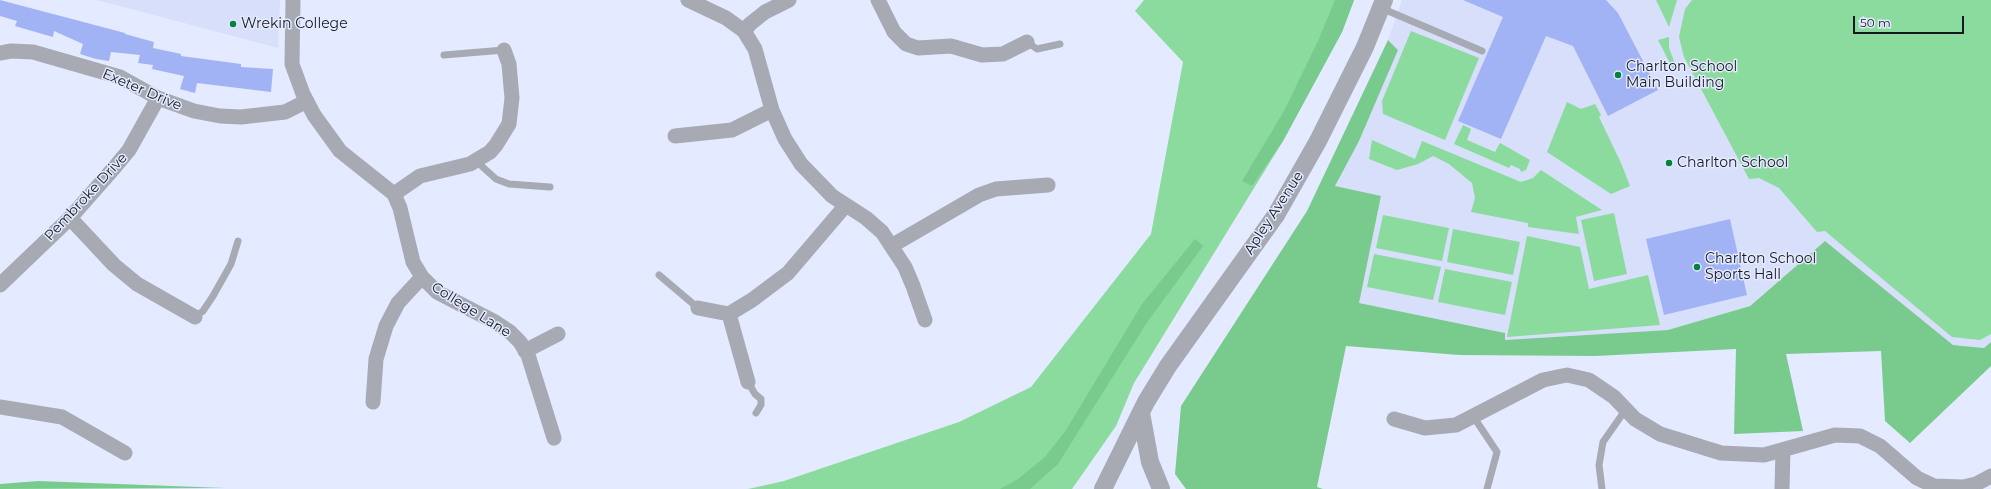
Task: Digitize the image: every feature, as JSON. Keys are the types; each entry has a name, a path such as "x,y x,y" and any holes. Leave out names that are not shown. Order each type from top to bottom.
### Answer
{"street":[{"path":"293,0 292,64 307,101 326,134 340,151 394,194 420,176 470,164 490,152 509,124 512,98 509,64 504,50"},
{"path":"688,0 726,18 744,31 755,49 772,110 785,140 801,164 832,196 866,218 882,232 893,246 913,286 924,320"},
{"path":"744,31 765,12 789,0"},
{"path":"878,0 894,32 906,44 918,48 951,46 982,55 1003,54 1027,42"},
{"name":"Apley Avenue","path":"1103,489 1141,413 1168,366 1276,215 1318,141 1365,46 1383,4"},
{"name":"Exeter Drive","path":"0,53 11,51 33,52 120,77 158,98 194,111 241,117 285,112 307,101"},
{"name":"Pembroke Drive","path":"0,285 70,218 129,150 158,98"},
{"path":"675,136 732,130 772,110"},
{"path":"893,246 979,195 996,189 1048,185"},
{"name":"College Lane","path":"394,194 400,208 413,262 422,277 437,292 451,301 495,322 510,332 525,351 554,438"},
{"path":"698,308 729,314 752,300 788,273 846,205"},
{"path":"70,218 114,265 138,284 195,317"},
{"path":"373,402 376,358 386,326 398,303 422,277"},
{"path":"729,314 748,382"},
{"path":"525,351 558,334"},
{"path":"1394,419 1426,428 1456,425 1543,380 1567,375 1589,380 1614,397 1635,418 1660,434 1720,453 1764,455 1835,435 1860,436 1880,446 1916,478 1934,486 1977,487 1991,476"},
{"path":"0,407 62,417 125,452"},
{"path":"1141,413 1150,462 1161,489"},
{"path":"1782,489 1783,450"}],"lane":[{"path":"1383,4 1482,51"},
{"path":"1027,42 1037,49 1060,44"},
{"path":"444,55 504,50"},
{"path":"476,161 496,179 509,184 550,187"},
{"path":"195,317 203,311 213,296 230,264 238,241"},
{"path":"659,275 698,308"},
{"path":"748,382 755,394 761,399 761,405 756,413"},
{"path":"1602,489 1599,465 1603,442 1626,409"},
{"path":"1473,416 1497,452 1487,489"}],"shaded area":[{"name":"Wrekin College","path":"97,0 280,0 278,48"},
{"name":"Charlton School","path":"1402,0 1991,0 1991,342 1985,348 1953,345 1825,241 1749,306 1668,330 1505,340 1505,333 1358,303 1381,197 1334,186 1359,141 1398,50 1388,40"}],"green space":[{"path":"1144,0 1354,0 1342,32 1283,141 1134,383 1116,426 1072,489 748,489 784,481 959,422 1031,387 1151,234 1183,62 1135,11"},
{"path":"1335,0 1354,0 1342,32 1283,141 1252,186 1242,181 1284,111 1318,41"},
{"path":"1656,0 1677,0 1669,27"},
{"path":"1692,0 1991,0 1991,334 1980,340 1952,337 1825,231 1817,232 1779,188 1759,178 1749,179 1684,57 1679,37 1685,9"},
{"path":"1411,31 1479,58 1445,140 1383,114 1382,101"},
{"path":"1669,37 1669,48 1677,69 1674,71 1658,40"},
{"path":"1388,40 1398,50 1359,141 1335,186 1381,196 1359,303 1505,333 1505,340 1668,330 1750,306 1825,241 1953,345 1984,348 1991,342 1991,366 1910,443 1885,421 1881,351 1786,354 1803,431 1734,434 1736,349 1595,356 1459,355 1346,346 1317,487 1323,489 1186,489 1175,474 1181,406 1307,211"},
{"path":"1567,102 1581,109 1595,104 1601,115 1599,117 1621,163 1630,186 1611,194 1547,152"},
{"path":"1463,125 1471,129 1467,140 1495,152 1500,143 1530,160 1526,170 1521,172 1520,169 1511,165 1509,168 1454,144"},
{"path":"1372,140 1415,159 1422,141 1521,182 1533,178 1541,170 1602,210 1576,217 1579,234 1528,227 1528,223 1471,212 1475,198 1472,183 1449,164 1433,156 1418,164 1397,170 1369,159"},
{"path":"1614,213 1627,274 1594,281 1581,220"},
{"path":"1383,215 1449,228 1442,261 1376,248"},
{"path":"1453,229 1520,242 1513,275 1447,262"},
{"path":"1527,236 1580,247 1589,289 1648,275 1660,325 1507,337"},
{"path":"1195,239 1203,246 1146,324 1058,464 1030,489 1000,489 1018,479 1045,457 1066,430 1142,304"},
{"path":"1374,254 1441,267 1433,300 1367,287"},
{"path":"1445,269 1512,282 1505,315 1438,302"},
{"path":"38,481 225,488 0,489 0,484"}],"building":[{"path":"0,0 125,33 154,42 153,48 181,54 181,56 241,64 241,67 273,69 271,92 197,83 195,93 180,89 184,76 152,69 153,65 138,63 140,55 111,52 109,61 96,59 80,54 83,44 54,31 53,37 15,26 17,21 0,16"},
{"name":"Charlton School Main Building","path":"1463,0 1606,0 1618,13 1658,90 1608,116 1573,46 1546,36 1501,139 1458,121 1503,17"},
{"name":"Charlton School Sports Hall","path":"1730,219 1747,295 1664,315 1646,239"}],"place":[{"name":"Wrekin College","path":"233,24"},
{"name":"Charlton School Main Building","path":"1618,75"},
{"name":"Charlton School","path":"1669,163"},
{"name":"Charlton School Sports Hall","path":"1697,267"}]}
